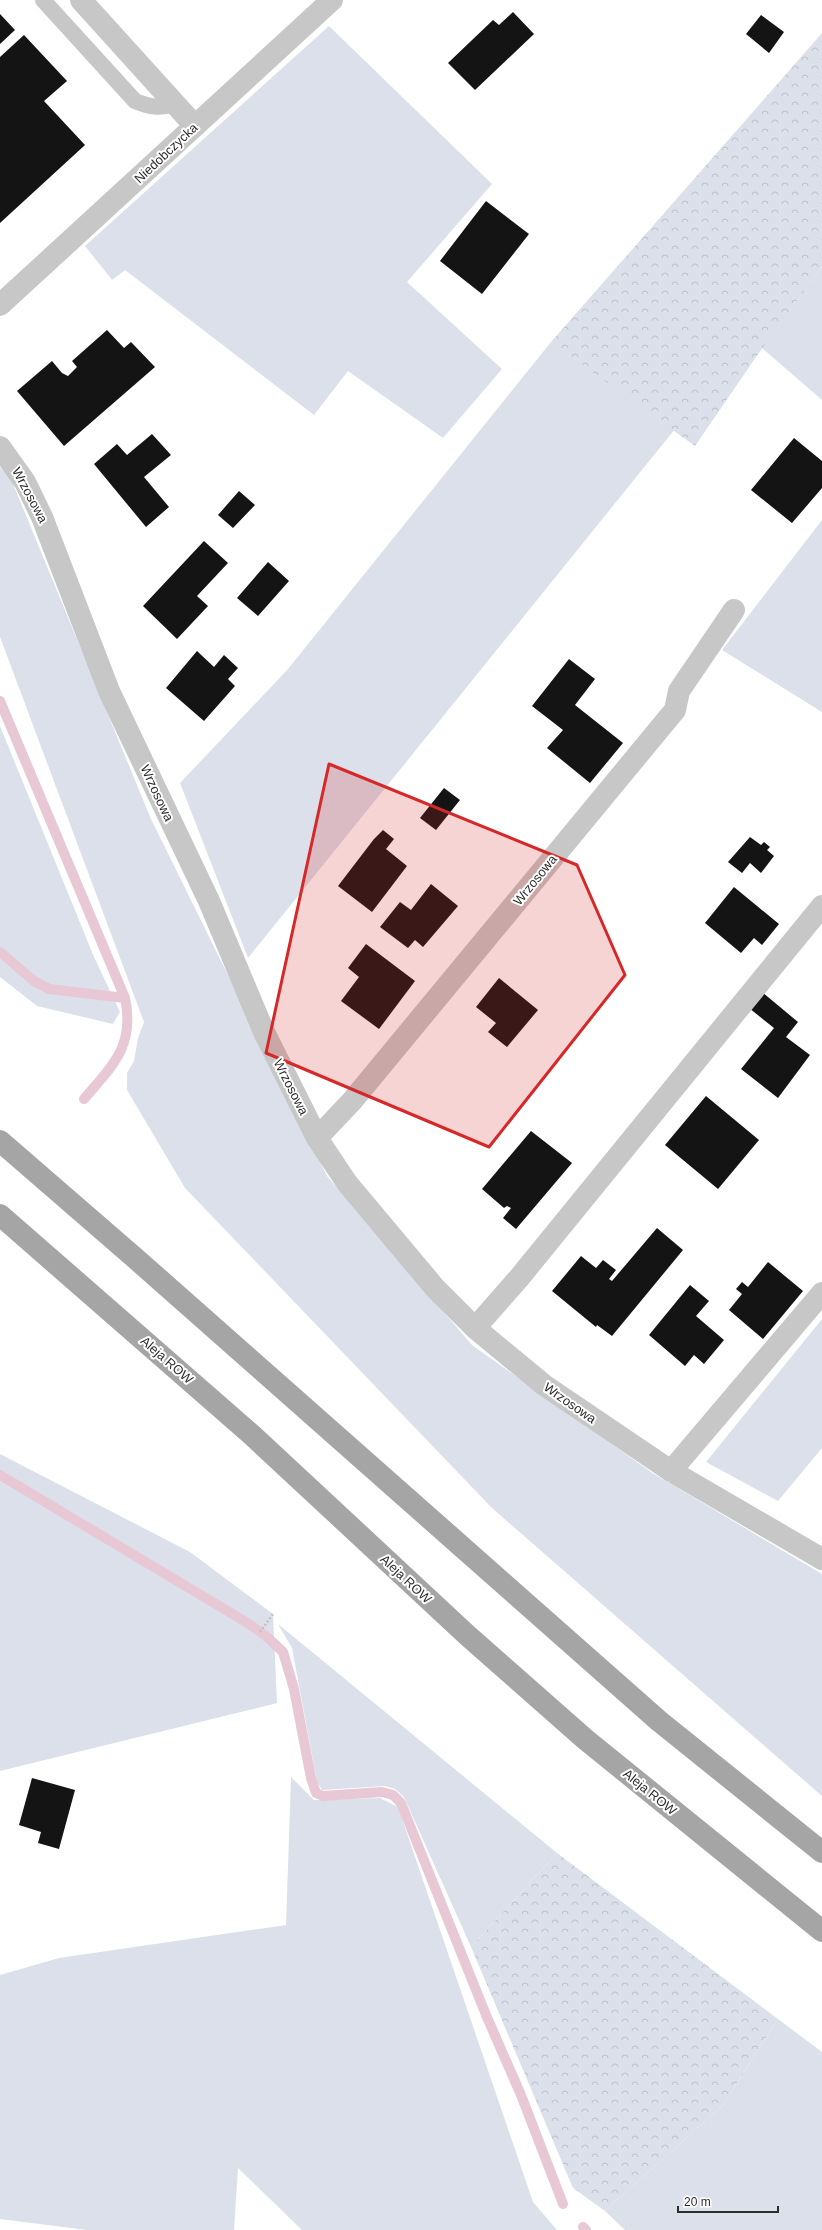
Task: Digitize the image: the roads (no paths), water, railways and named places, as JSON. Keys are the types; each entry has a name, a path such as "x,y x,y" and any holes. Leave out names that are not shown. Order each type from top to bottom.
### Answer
{"main road":[{"path":"0,1141 135,1258 658,1721 822,1852"},
{"name":"Aleja ROW","path":"0,1215 252,1435 467,1635 579,1733 822,1931"}],"street":[{"path":"81,0 195,126"},
{"name":"Niedobczycka","path":"0,305 332,0"},
{"name":"Wrzosowa","path":"0,447 24,482 42,517 109,691 209,901 264,1032 317,1138 330,1160 366,1209 435,1288 475,1328 544,1384 671,1471 822,1559"},
{"name":"Wrzosowa","path":"317,1138 357,1095 675,710 679,691 734,610"},
{"path":"475,1328 519,1278 822,906"},
{"path":"671,1471 822,1293"}],"lane":[{"path":"43,0 135,101 162,108 175,104"}],"waterway":[{"path":"0,701 125,998 127,1029 124,1042 112,1065 84,1099"},
{"path":"0,952 34,981 49,989 125,998"},
{"path":"0,1475 246,1622 266,1636 283,1652 294,1689 311,1778 316,1793 323,1796 382,1792 393,1795 401,1803 486,2015 521,2095 563,2204"},
{"path":"583,2227 586,2230"}]}
